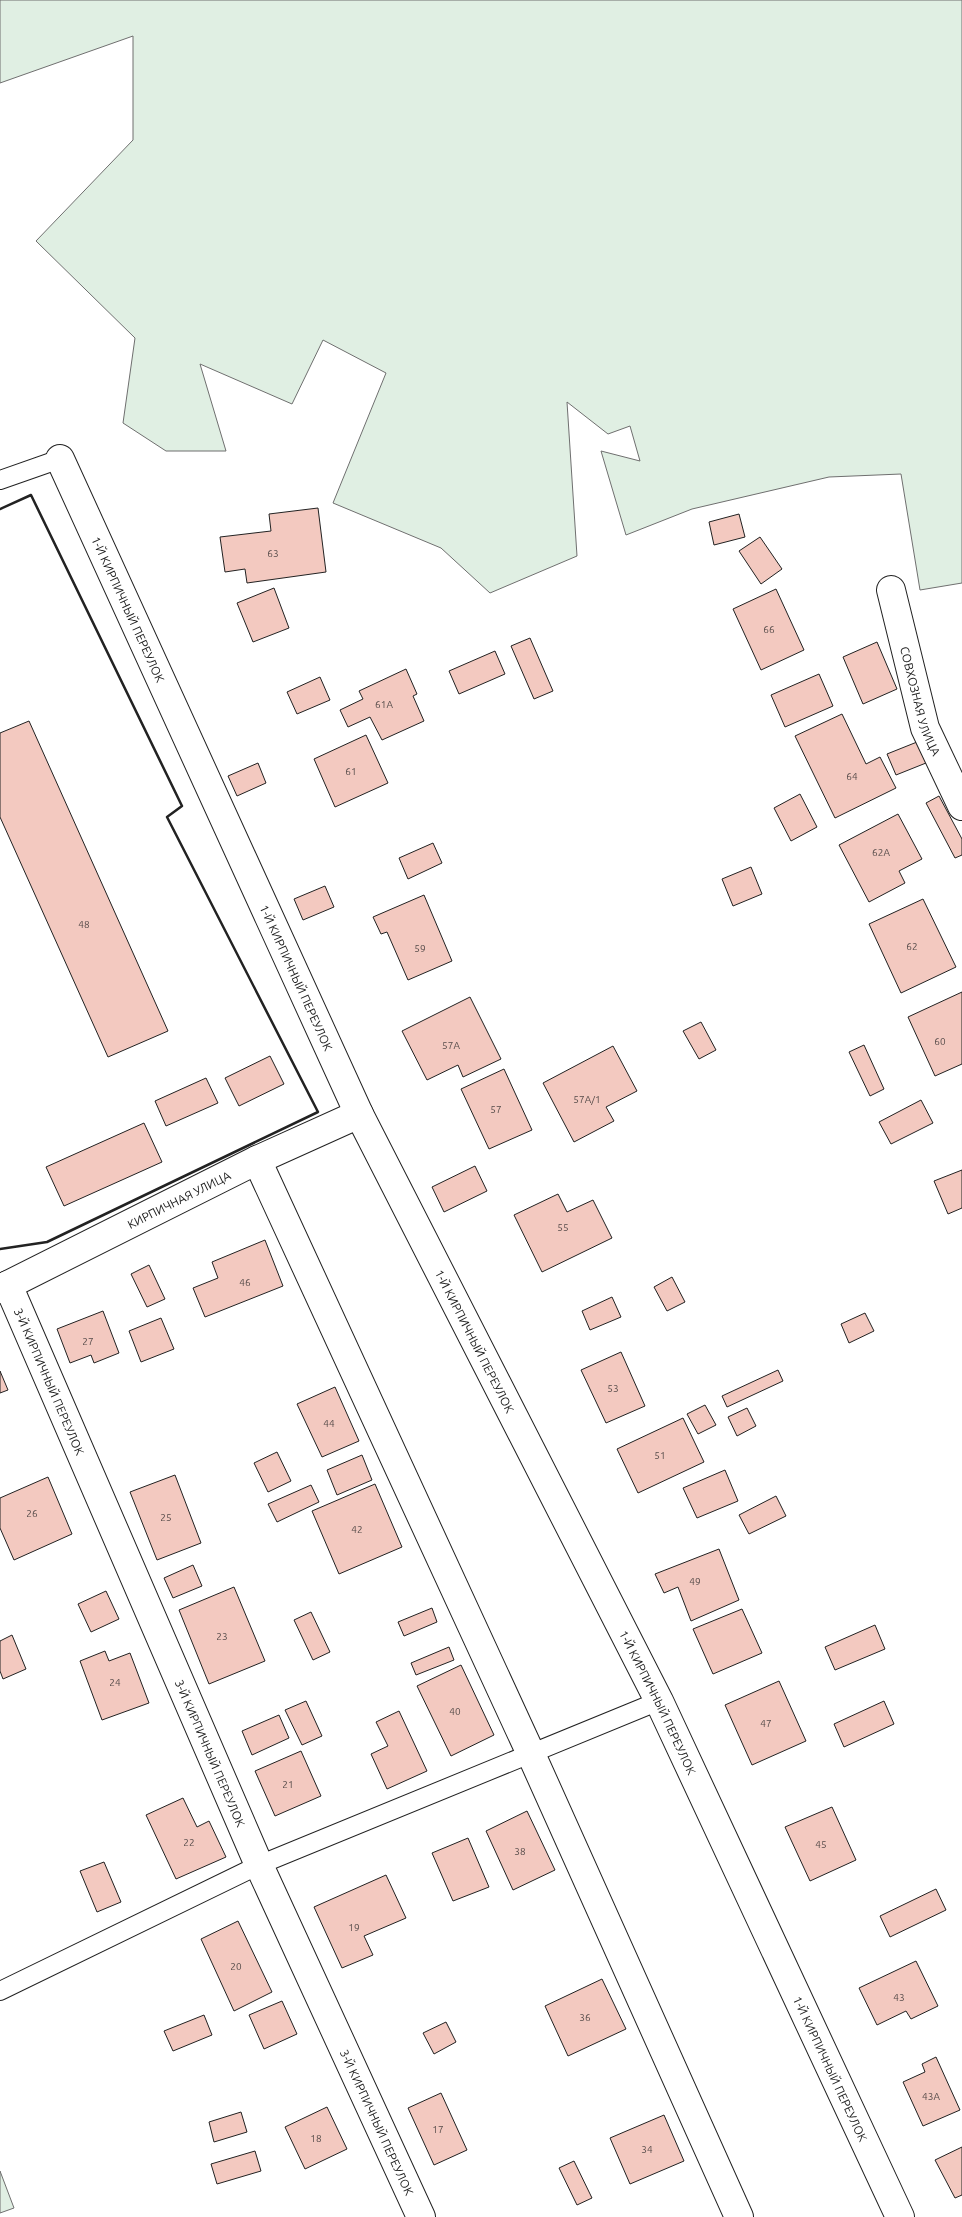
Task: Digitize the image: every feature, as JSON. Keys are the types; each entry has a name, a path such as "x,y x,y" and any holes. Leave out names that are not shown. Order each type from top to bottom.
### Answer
{"street":[{"name":"1-Й КИРПИЧНЫЙ ПЕРЕУЛОК","path":"60,459 359,1114 659,1701 900,2217"},
{"name":"СОВХОЗНАЯ УЛИЦА","path":"891,590 925,728 962,806"},
{"name":"КИРПИЧНАЯ УЛИЦА","path":"4,1287 258,1160 359,1114"},
{"path":"258,1160 531,1754 738,2217"},
{"name":"3-Й КИРПИЧНЫЙ ПЕРЕУЛОК","path":"4,1287 259,1865 421,2217"}],"lane":[{"path":"0,480 60,459"},
{"path":"0,1990 259,1865 659,1701"}],"green space":[{"path":"0,0 962,0 962,583 920,590 901,474 829,477 692,509 626,535 601,451 640,461 630,426 608,434 567,402 577,556 490,593 441,548 333,503 386,373 323,340 292,404 200,364 226,451 166,451 123,423 135,338 36,241 133,140 133,36 0,83"},
{"path":"0,2171 14,2208 0,2213"}],"building":[{"path":"318,508 326,572 247,583 245,569 225,572 220,537 271,531 269,514"},
{"path":"739,514 745,537 714,545 709,522"},
{"path":"760,537 782,569 761,584 739,551"},
{"path":"274,588 289,628 253,642 237,603"},
{"path":"776,589 804,650 761,670 733,609"},
{"path":"530,638 553,691 534,699 511,646"},
{"path":"877,642 897,689 863,704 843,657"},
{"path":"495,651 505,674 459,694 449,671"},
{"path":"406,669 417,694 413,696 424,721 382,740 370,717 348,727 340,710 363,699 359,691"},
{"path":"819,674 833,706 785,727 771,695"},
{"path":"320,677 330,700 297,714 287,692"},
{"path":"842,714 866,764 880,757 896,788 835,818 795,736"},
{"path":"29,721 168,1031 108,1057 0,817 0,733"},
{"path":"366,735 388,783 335,807 314,759"},
{"path":"917,742 926,763 896,775 887,754"},
{"path":"258,763 266,783 237,796 228,776"},
{"path":"800,794 817,827 791,841 774,808"},
{"path":"939,796 962,839 962,855 955,858 926,803"},
{"path":"898,814 922,859 899,871 905,883 869,902 839,845"},
{"path":"433,843 442,863 408,879 399,858"},
{"path":"751,867 762,894 733,906 722,879"},
{"path":"325,886 334,907 303,920 294,899"},
{"path":"424,895 452,961 408,980 387,932 381,934 373,917"},
{"path":"923,899 956,967 901,993 869,924"},
{"path":"962,992 962,1064 935,1076 908,1017"},
{"path":"470,997 501,1059 463,1077 458,1065 427,1080 402,1031"},
{"path":"701,1022 716,1050 699,1059 683,1031"},
{"path":"864,1045 884,1089 870,1096 849,1052"},
{"path":"613,1046 637,1091 606,1107 614,1121 574,1142 543,1083"},
{"path":"270,1056 284,1084 239,1106 225,1078"},
{"path":"504,1069 532,1130 489,1149 461,1089"},
{"path":"206,1078 218,1103 166,1126 155,1101"},
{"path":"921,1100 933,1123 891,1144 879,1122"},
{"path":"144,1123 162,1162 64,1206 46,1167"},
{"path":"475,1166 487,1191 444,1212 432,1187"},
{"path":"962,1170 962,1208 948,1214 934,1181"},
{"path":"558,1194 567,1212 593,1200 612,1238 542,1272 514,1215"},
{"path":"265,1240 283,1286 205,1317 193,1288 218,1278 212,1262"},
{"path":"149,1265 165,1299 147,1307 131,1274"},
{"path":"672,1277 685,1302 667,1311 654,1287"},
{"path":"612,1297 621,1317 590,1330 582,1311"},
{"path":"103,1311 119,1353 94,1363 91,1355 70,1363 57,1329"},
{"path":"865,1313 874,1331 849,1343 841,1324"},
{"path":"161,1318 174,1349 141,1362 129,1331"},
{"path":"621,1352 645,1406 606,1423 581,1370"},
{"path":"778,1370 783,1381 727,1407 722,1396"},
{"path":"0,1371 8,1390 0,1393"},
{"path":"335,1387 359,1441 322,1457 297,1404"},
{"path":"705,1405 716,1425 698,1434 687,1414"},
{"path":"747,1408 756,1426 737,1436 728,1417"},
{"path":"683,1418 704,1462 638,1493 617,1449"},
{"path":"277,1452 291,1481 268,1492 254,1463"},
{"path":"362,1455 372,1480 337,1495 327,1470"},
{"path":"725,1470 738,1501 697,1518 683,1488"},
{"path":"175,1475 201,1543 157,1560 130,1492"},
{"path":"48,1477 72,1534 14,1560 0,1528 0,1498"},
{"path":"375,1484 402,1547 339,1574 312,1511"},
{"path":"311,1485 319,1502 277,1522 268,1504"},
{"path":"776,1496 786,1516 749,1534 739,1515"},
{"path":"719,1549 739,1600 691,1621 678,1587 664,1593 655,1574"},
{"path":"193,1565 202,1586 173,1598 164,1578"},
{"path":"234,1587 265,1661 209,1684 179,1610"},
{"path":"106,1591 119,1619 91,1632 78,1604"},
{"path":"432,1608 437,1622 404,1636 398,1622"},
{"path":"742,1609 762,1653 713,1674 693,1629"},
{"path":"311,1612 330,1652 313,1660 294,1620"},
{"path":"875,1625 885,1649 835,1670 825,1647"},
{"path":"12,1635 26,1669 3,1679 0,1671 0,1641"},
{"path":"449,1647 454,1660 416,1675 411,1663"},
{"path":"105,1651 109,1661 130,1653 149,1703 102,1720 80,1661"},
{"path":"461,1665 494,1735 451,1756 417,1686"},
{"path":"779,1681 806,1741 752,1765 725,1705"},
{"path":"306,1701 322,1736 302,1745 285,1710"},
{"path":"884,1701 894,1724 844,1747 834,1724"},
{"path":"399,1711 427,1771 387,1789 371,1754 388,1746 376,1722"},
{"path":"279,1715 289,1738 252,1755 242,1731"},
{"path":"301,1751 321,1796 275,1816 255,1771"},
{"path":"183,1798 197,1827 209,1821 226,1857 176,1879 146,1815"},
{"path":"832,1807 856,1860 810,1881 785,1827"},
{"path":"527,1811 555,1870 513,1890 486,1831"},
{"path":"468,1838 489,1887 453,1901 432,1853"},
{"path":"104,1862 121,1902 97,1912 80,1871"},
{"path":"386,1875 406,1918 364,1936 373,1955 342,1968 314,1907"},
{"path":"936,1889 946,1910 890,1937 880,1916"},
{"path":"238,1921 272,1992 234,2011 201,1939"},
{"path":"916,1961 938,2006 911,2019 906,2011 877,2025 859,1988"},
{"path":"602,1979 626,2029 568,2056 545,2006"},
{"path":"282,2001 297,2034 264,2049 249,2015"},
{"path":"204,2015 212,2035 173,2051 164,2031"},
{"path":"446,2022 456,2042 434,2054 423,2033"},
{"path":"936,2057 960,2110 923,2126 903,2082 925,2072 922,2064"},
{"path":"441,2093 467,2150 434,2165 408,2108"},
{"path":"327,2107 347,2149 305,2169 285,2127"},
{"path":"241,2112 247,2132 214,2142 209,2122"},
{"path":"664,2115 684,2161 630,2184 610,2138"},
{"path":"962,2147 962,2195 955,2198 935,2160"},
{"path":"255,2151 261,2171 217,2184 211,2164"},
{"path":"574,2161 592,2198 577,2205 559,2168"}],"wall":[{"path":"0,509 31,495 182,806 167,817 318,1112 47,1242 0,1249"}]}
